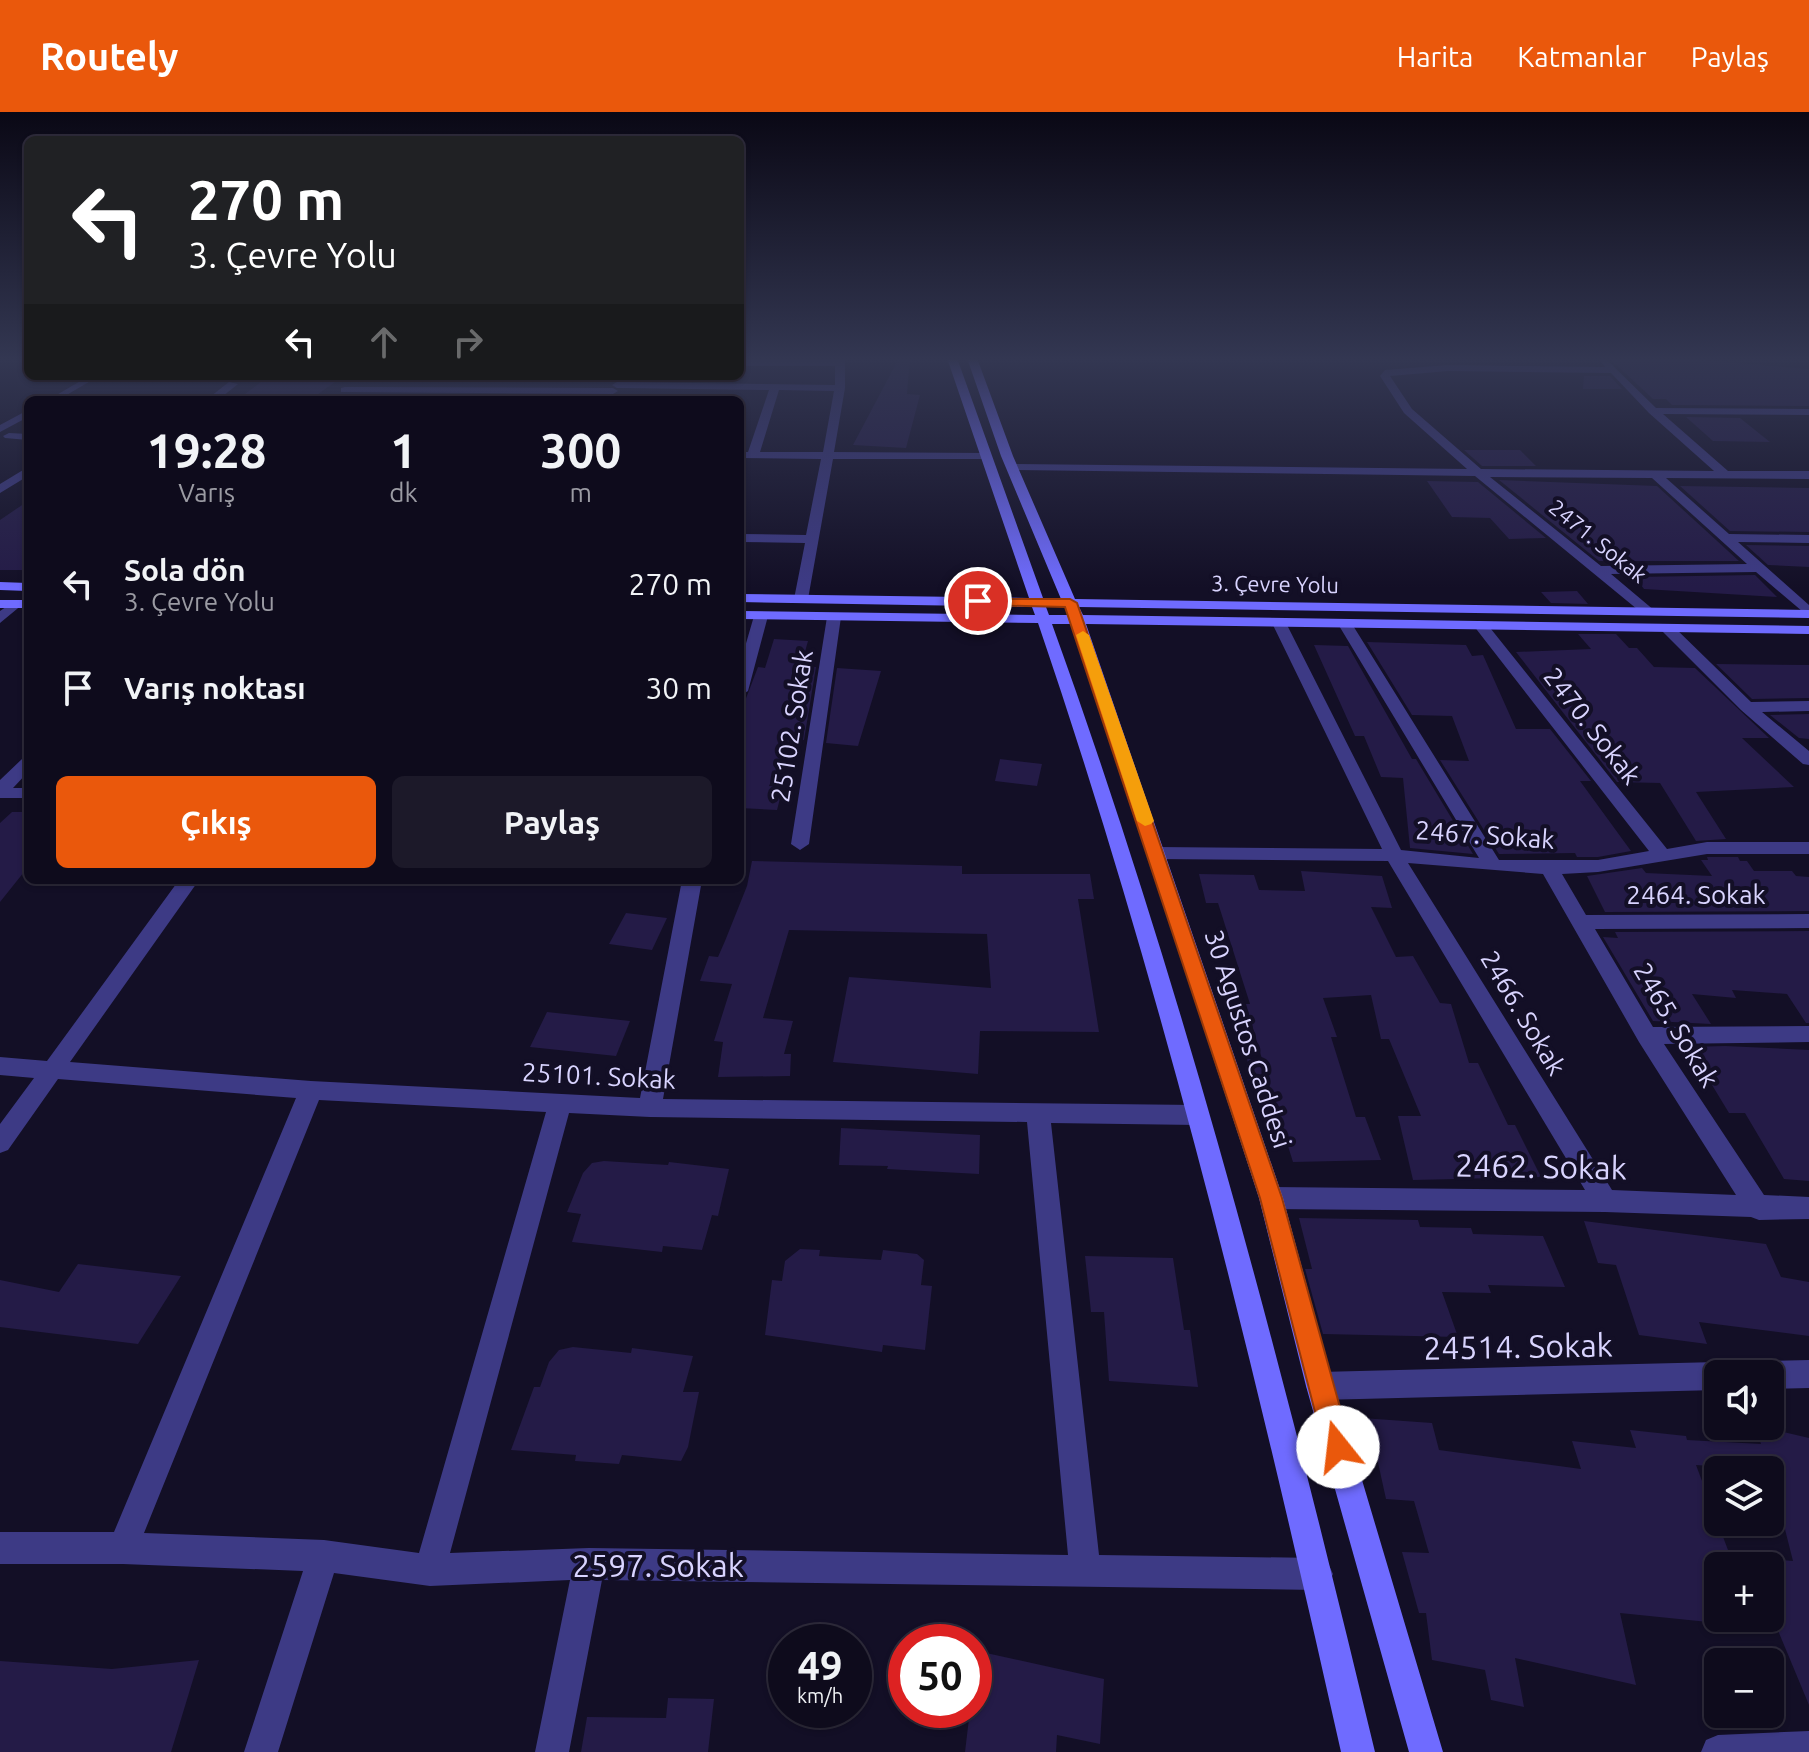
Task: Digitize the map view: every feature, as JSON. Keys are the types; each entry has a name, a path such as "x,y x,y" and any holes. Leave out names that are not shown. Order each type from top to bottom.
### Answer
{"main road":[{"path":"977,435 1041,611 1123,860 1197,1115 1317,1574 1358,1752"},
{"name":"30 Agustos Caddesi","path":"1000,435 1074,612 1271,1198 1320,1386 1426,1752"},
{"path":"0,586 24,587"},
{"name":"3. Çevre Yolu","path":"744,598 1279,623 1809,630"},
{"path":"0,604 22,604"},
{"name":"3. Çevre Yolu","path":"744,615 834,617 1041,611"},
{"name":"3. Çevre Yolu","path":"1074,612 1648,611 1809,614"}],"street":[{"path":"755,435 746,455 984,456"},
{"path":"801,599 830,435"},
{"path":"1435,435 1478,473"},
{"path":"1680,435 1727,476"},
{"path":"1012,467 1478,473"},
{"name":"2471. Sokak","path":"1478,473 1809,475"},
{"name":"2471. Sokak","path":"1478,473 1648,611"},
{"path":"0,489 24,474"},
{"path":"1656,475 1809,614"},
{"path":"744,538 811,539"},
{"path":"1726,538 1809,539"},
{"path":"1599,570 1759,568"},
{"path":"0,619 22,604"},
{"path":"744,677 761,616"},
{"name":"25102. Sokak","path":"800,844 834,617"},
{"name":"2466. Sokak","path":"1279,623 1394,855 1605,1201"},
{"path":"1345,624 1493,866"},
{"name":"2470. Sokak","path":"1482,627 1662,855"},
{"path":"1667,628 1747,707 1809,760"},
{"path":"1747,707 1809,706"},
{"path":"0,791 24,767"},
{"path":"0,791 24,793"},
{"name":"2467. Sokak","path":"1156,853 1394,855 1493,866 1549,868 1598,866 1707,848 1809,848"},
{"name":"2465. Sokak","path":"1549,868 1647,1036 1759,1209"},
{"path":"0,1143 186,884"},
{"path":"650,1108 691,884"},
{"name":"2464. Sokak","path":"1583,922 1809,921"},
{"path":"1647,1036 1809,1034"},
{"name":"25101. Sokak","path":"0,1066 311,1090 650,1108 1197,1115"},
{"path":"123,1548 311,1090"},
{"path":"430,1570 560,1102"},
{"path":"1038,1113 1085,1571"},
{"name":"2462. Sokak","path":"1271,1198 1605,1201 1759,1209 1809,1208"},
{"path":"1784,1375 1809,1374"},
{"name":"24514. Sokak","path":"1320,1386 1704,1376"},
{"name":"2597. Sokak","path":"0,1548 123,1548 324,1556 430,1570 589,1564 1317,1574"},
{"path":"261,1752 324,1556"},
{"path":"552,1752 589,1564"},
{"path":"1718,1752 1809,1748"}],"building":[{"path":"859,435 910,435 906,448 853,445"},
{"path":"1706,435 1761,435 1770,442 1713,441"},
{"path":"1464,450 1520,450 1536,466 1482,466"},
{"path":"1499,480 1657,486 1739,561 1599,561"},
{"path":"1427,481 1478,482 1546,538 1509,539 1490,518 1452,517"},
{"path":"1680,486 1809,488 1809,532 1730,531"},
{"path":"24,504 24,570 0,570 0,520"},
{"path":"1746,545 1809,546 1809,567 1768,565"},
{"path":"1755,575 1777,597 1644,589 1635,577"},
{"path":"1577,591 1588,604 1551,603 1541,592"},
{"path":"1578,634 1616,634 1629,648 1637,648 1654,667 1695,668 1769,738 1742,738 1794,787 1696,792 1726,839 1696,841 1660,783 1617,782 1516,652 1591,649"},
{"path":"774,639 808,641 801,666 816,667 804,740 791,739 769,786 783,787 777,810 744,808 744,704 758,667 765,668"},
{"path":"1367,642 1466,645 1472,656 1483,655 1516,729 1550,729 1591,781 1580,781 1631,851 1598,857 1577,857 1575,853 1499,854 1440,760 1469,761 1452,716 1412,715"},
{"path":"1314,645 1348,646 1412,759 1416,759 1473,854 1410,848 1403,778 1381,777 1364,736 1355,736"},
{"path":"1716,664 1809,665 1809,698 1752,699"},
{"path":"837,668 881,671 858,746 826,743"},
{"path":"1809,714 1809,739 1799,738 1770,715"},
{"path":"1000,759 1042,764 1037,786 995,781"},
{"path":"12,812 24,812 24,872 0,902 0,823"},
{"path":"1707,857 1738,857 1740,861 1747,861 1754,871 1792,871 1796,876 1809,877 1809,911 1605,912 1587,876 1642,868 1646,873 1712,876 1701,860 1708,860"},
{"path":"752,861 962,866 962,874 1090,874 1094,899 1078,899 1099,1032 980,1031 978,1074 833,1062 849,977 991,988 987,934 789,930 763,1018 793,1021 784,1054 791,1054 790,1076 718,1077 723,1042 714,1041 732,984 700,981 709,956 718,957 725,941 747,886"},
{"path":"1301,871 1382,876 1392,908 1371,907 1396,957 1413,956 1440,1003 1451,1004 1469,1063 1478,1063 1508,1125 1515,1125 1541,1177 1413,1180 1398,1116 1421,1116 1389,1039 1381,1039 1371,995 1323,998 1337,1037 1331,1037 1356,1117 1365,1117 1381,1160 1293,1162 1269,1086 1253,1086 1247,1059 1262,1059 1246,1004 1250,1004 1218,903 1206,903 1199,874 1254,875 1259,890 1305,891"},
{"path":"626,913 667,918 652,950 609,944"},
{"path":"1809,931 1809,1023 1787,994 1732,990 1736,998 1692,994 1711,1024 1653,1021 1603,937 1618,938 1615,932"},
{"path":"547,1012 630,1021 616,1056 530,1047"},
{"path":"1689,1047 1809,1050 1809,1181 1784,1179 1745,1113 1729,1113"},
{"path":"841,1128 980,1135 979,1174 839,1165"},
{"path":"669,1162 729,1169 718,1216 712,1215 702,1250 663,1246 662,1252 572,1242 581,1214 567,1212 583,1173 592,1163 668,1165"},
{"path":"1299,1218 1418,1220 1420,1227 1471,1228 1473,1234 1543,1236 1565,1287 1488,1285 1491,1293 1442,1292 1458,1337 1323,1334 1305,1269 1312,1269"},
{"path":"1584,1221 1766,1244 1781,1277 1809,1282 1809,1336 1699,1322 1707,1344 1639,1335 1616,1265 1598,1263"},
{"path":"800,1249 820,1250 819,1256 881,1260 883,1250 917,1254 924,1260 921,1285 932,1286 925,1350 883,1345 882,1352 765,1335 772,1280 782,1281 785,1261"},
{"path":"1085,1256 1173,1258 1184,1330 1190,1330 1198,1387 1109,1381 1104,1312 1091,1312"},
{"path":"78,1264 181,1276 138,1344 0,1327 0,1280 59,1292"},
{"path":"573,1347 631,1353 632,1348 693,1356 683,1392 699,1392 688,1447 681,1461 622,1455 619,1464 575,1461 576,1455 511,1450 534,1387 540,1387 549,1362 559,1350"},
{"path":"1348,1417 1432,1423 1439,1450 1581,1469 1572,1441 1636,1448 1630,1430 1686,1436 1687,1440 1761,1444 1760,1440 1784,1440 1784,1432 1809,1438 1809,1705 1779,1632 1784,1632 1784,1560 1793,1561 1784,1525 1784,1456 1704,1456 1704,1466 1696,1465 1704,1486 1704,1536 1723,1536 1729,1552 1704,1552 1704,1622 1620,1613 1636,1685 1515,1658 1524,1707 1491,1700 1485,1670 1432,1660 1426,1613 1419,1613 1402,1552 1429,1553 1414,1501 1386,1499 1377,1458 1358,1457"},
{"path":"992,1654 1104,1679 1100,1744 1057,1735 1056,1752 965,1752 968,1728 992,1728"},
{"path":"199,1660 171,1752 0,1752 0,1661 112,1669"},
{"path":"668,1698 714,1699 708,1752 581,1752 587,1717 666,1718"}],"slow traffic":[{"path":"1083,635 1145,821"}],"route":[{"path":"978,601 1070,603 1078,621 1271,1198 1338,1447"}]}
